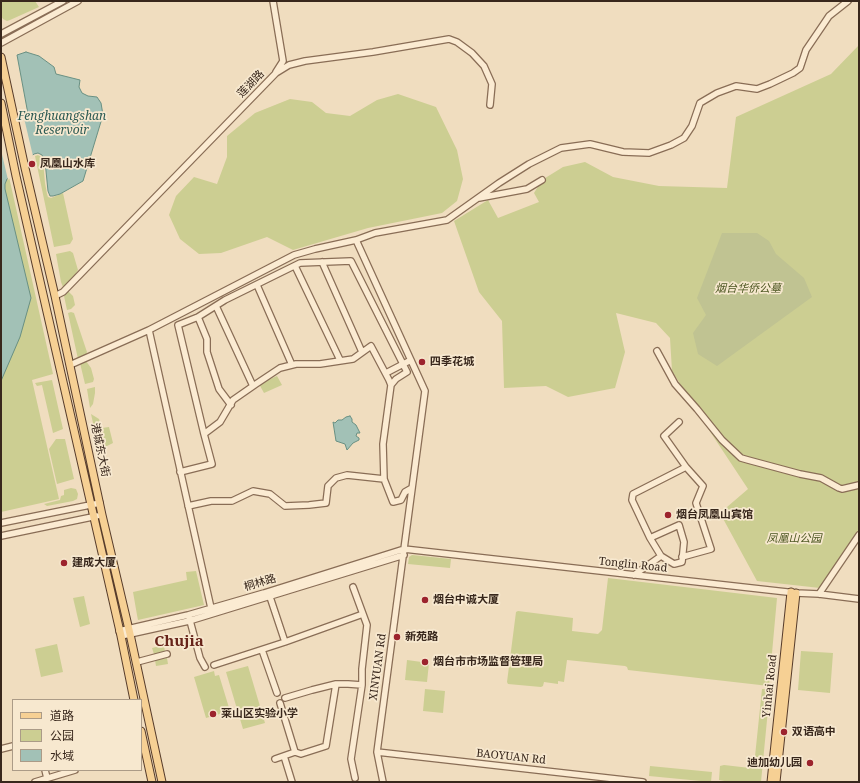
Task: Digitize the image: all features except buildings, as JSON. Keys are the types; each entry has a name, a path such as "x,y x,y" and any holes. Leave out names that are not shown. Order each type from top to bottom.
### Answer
{"main road":[{"name":"港城东大街","path":"1,57 55,296 102,515 137,662 162,782"},
{"name":"港城东大街","path":"1,103 16,176 134,699"},
{"name":"Yinhai Road","path":"771,782 794,593"},
{"name":"Yinhai Road","path":"776,782 794,593"},
{"path":"143,750 152,782"}],"street":[{"path":"1,34 63,1"},
{"path":"1,43 78,1"},
{"path":"273,1 283,61 276,72"},
{"path":"70,366 149,330 294,255 356,240 376,233 447,220 477,198 529,164 561,148 590,144 623,152 649,153 671,145 684,138 692,126 700,103 717,93 736,86 757,89 793,73 800,68 806,50 829,16 848,1"},
{"name":"莲湖路","path":"55,296 63,292 276,72 289,66 305,61 373,52 449,39 457,42 472,53 484,66 492,84 490,105"},
{"path":"477,198 527,189 542,180"},
{"path":"356,240 426,391 404,555"},
{"path":"180,472 212,464 178,325 198,317 225,300 295,266 300,264 322,262 351,261 407,372 396,379 391,385"},
{"path":"322,262 362,352"},
{"path":"295,266 340,360"},
{"path":"256,285 292,365"},
{"path":"216,306 253,386"},
{"path":"198,317 207,340 207,352 219,389 230,405"},
{"path":"149,330 211,608"},
{"path":"204,434 220,422 233,400 280,368 296,364 320,364 353,358 371,346 391,385 383,444 384,479 393,502 401,500 405,492 412,488"},
{"path":"657,351 674,384 697,408 722,440 741,458 800,474 821,478 842,489 859,485"},
{"path":"386,373 411,360"},
{"path":"679,422 664,436 686,467 703,486 696,502 711,549 682,557"},
{"path":"650,538 679,525 684,542 682,562 674,564 661,556 650,538 632,500 632,494 686,467"},
{"path":"188,506 211,501 232,501 253,491 270,494 285,506 321,504 326,503 328,486 336,478 347,475 384,479"},
{"path":"1,524 100,503"},
{"path":"1,536 102,515"},
{"path":"819,594 859,535"},
{"name":"Tonglin Road","path":"404,549 859,599"},
{"name":"桐林路","path":"189,618 211,608 404,549"},
{"name":"桐林路","path":"120,634 270,597 404,555"},
{"name":"XINYUAN Rd","path":"383,782 377,752 404,555"},
{"path":"634,575 661,556"},
{"path":"353,587 367,625 362,669 362,685 351,759 355,778"},
{"path":"270,597 285,642"},
{"path":"214,665 262,650 363,614"},
{"path":"189,618 200,658 205,667"},
{"path":"262,650 277,693"},
{"path":"137,662 168,654"},
{"path":"285,698 336,684 362,685"},
{"path":"275,759 295,752 301,754 326,746 336,684"},
{"path":"280,704 295,752"},
{"path":"1,749 12,746"},
{"name":"BAOYUAN Rd","path":"377,752 643,782"},
{"path":"284,756 292,782"},
{"path":"44,771 47,778"},
{"path":"35,782 72,771"}],"green space":[{"path":"1,1 35,1 39,7 7,21 1,16"},
{"name":"凤凰山公园","path":"859,45 859,529 820,588 757,581 720,513 748,489 672,371 670,338 656,323 616,313 625,352 615,388 568,397 546,386 504,388 502,321 479,292 454,221 488,200 498,218 539,202 534,193 542,180 563,167 585,162 613,177 659,186 727,188 736,117 831,74"},
{"path":"398,94 436,107 457,150 463,179 457,201 442,213 368,228 293,250 267,237 221,253 199,254 180,239 169,215 176,196 194,177 217,184 227,157 227,136 255,113 290,99 312,102 326,113 350,116 377,100"},
{"path":"1,141 53,374 32,380 59,499 1,512"},
{"path":"38,155 43,161 48,197 51,198 63,193 73,239 70,244 54,247 35,156"},
{"name":"烟台华侨公墓","path":"722,233 757,233 769,241 776,254 804,278 812,297 717,366 698,354 693,333 706,315 697,298"},
{"path":"70,251 73,253 78,270 72,279 63,287 56,254"},
{"path":"68,291 73,296 75,305 71,309 67,310 64,296"},
{"path":"68,313 74,313 87,352 86,355 78,359"},
{"path":"86,361 91,368 94,379 93,382 85,384 80,363"},
{"path":"277,376 282,385 264,393 259,384"},
{"path":"52,380 63,429 53,433 42,385 37,386 35,383"},
{"path":"95,387 93,404 90,408 87,389"},
{"path":"91,414 99,419 102,428 109,427 113,443 99,450"},
{"path":"56,439 65,439 74,479 57,484 49,449"},
{"path":"71,488 76,489 78,494 77,499 47,506 44,504 60,500 61,496 64,495 64,490"},
{"path":"412,555 451,559 450,568 408,564 409,557"},
{"path":"196,571 204,605 138,620 133,592 187,580 186,572"},
{"path":"608,578 777,598 769,686 628,670 625,666 567,660 564,682 558,681 558,684 544,682 543,686 541,687 508,684 507,682 516,612 518,611 573,618 572,631 598,634 602,630"},
{"path":"84,596 90,624 80,627 73,598"},
{"path":"57,644 63,672 41,677 35,649"},
{"path":"164,645 165,652 154,654 152,648"},
{"path":"801,651 833,653 830,693 798,690"},
{"path":"167,658 168,664 156,666 155,660"},
{"path":"407,660 429,663 427,682 405,680"},
{"path":"248,666 265,723 243,729 226,672"},
{"path":"214,671 215,676 219,675 230,711 206,718 194,677"},
{"path":"425,689 445,691 443,713 423,711"},
{"path":"762,689 770,689 761,782 730,782 719,780 720,766 724,765 750,768 754,766"},
{"path":"650,766 712,772 711,782 649,776"}],"water":[{"name":"Fenghuangshan Reservoir","path":"26,52 39,56 54,67 56,74 80,80 79,87 82,93 88,96 97,97 101,103 103,115 83,181 60,194 50,196 48,191 45,161 42,155 38,153 34,154 7,179 5,184 31,298 20,337 1,381 1,142 28,116 17,55"},
{"path":"350,416 352,422 356,425 360,433 357,433 356,436 359,440 353,443 347,450 345,444 336,441 333,422 335,423 338,420 342,420"}],"pier":[{"path":"24,118 33,156 8,180 1,150 1,139"}],"place":[{"name":"凤凰山水库","path":"32,164"},
{"name":"四季花城","path":"422,362"},
{"name":"烟台凤凰山宾馆","path":"668,515"},
{"name":"建成大厦","path":"64,563"},
{"name":"烟台中诚大厦","path":"425,600"},
{"name":"新苑路","path":"397,637"},
{"name":"烟台市市场监督管理局","path":"425,662"},
{"name":"莱山区实验小学","path":"213,714"},
{"name":"双语高中","path":"784,732"},
{"name":"迪加幼儿园","path":"810,763"}],"district":[{"name":"Chujia","path":"179,642"}]}
